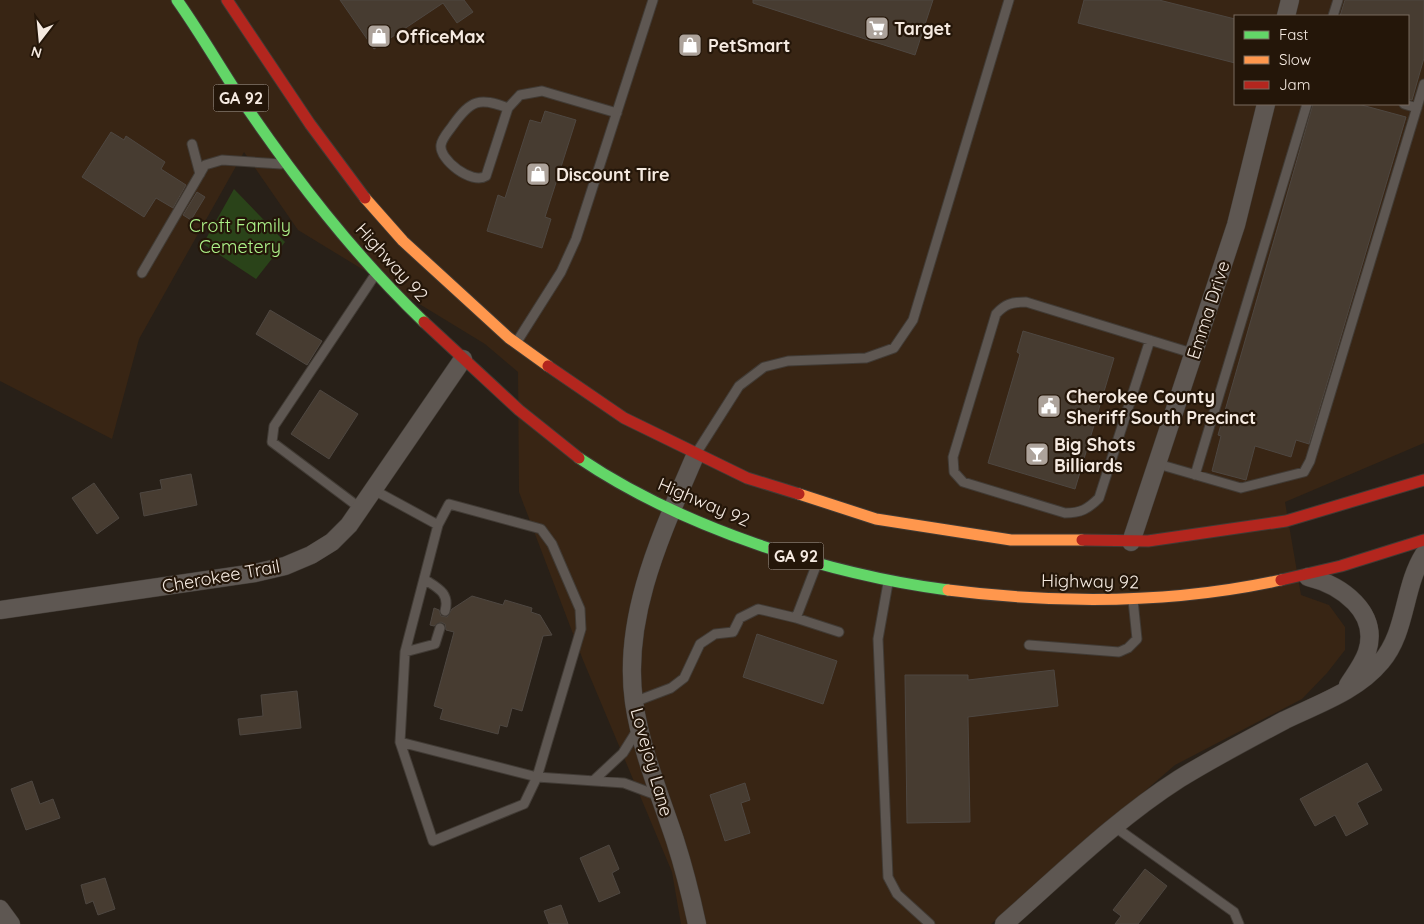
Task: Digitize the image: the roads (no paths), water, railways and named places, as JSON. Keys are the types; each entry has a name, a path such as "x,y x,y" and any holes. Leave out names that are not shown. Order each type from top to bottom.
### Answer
{"main road":[{"name":"Highway 92","path":"177,0 236,91 288,164 332,221 376,273 417,316 502,396 581,460 626,486 672,509 727,532 817,563 889,581 946,590 1006,596 1133,600 1218,592 1305,576 1349,565 1424,540"},
{"name":"Highway 92","path":"227,0 325,146 400,238 444,283 515,345 570,386 613,414 695,456 798,497 901,525 1014,542 1071,545 1131,542 1217,534 1263,527 1338,509 1424,480"}],"street":[{"path":"1286,15 1290,0"},
{"name":"Emma Drive","path":"1131,542 1245,194 1266,105"},
{"name":"Cherokee Trail","path":"0,610 224,578 285,566 311,555 332,542 349,525 463,359"},
{"name":"Lovejoy Lane","path":"695,456 672,509 644,589 635,628 632,666 634,702 639,726 659,796 684,870 697,924"},
{"path":"1004,924 1115,827 1148,801 1215,757 1350,689 1371,673 1383,660 1394,641 1413,577 1424,554"},
{"path":"1305,576 1326,581 1341,590 1356,603 1365,618 1369,634 1368,650 1360,667 1348,684 1332,697"},
{"path":"0,909 11,924"}],"lane":[{"path":"515,345 562,272 576,238 654,0"},
{"path":"695,456 739,386 764,367 788,361 866,358 894,348 913,320 1009,0"},
{"path":"1333,15 1338,0"},
{"path":"1158,464 1241,488 1304,472 1310,461 1424,84"},
{"path":"508,108 488,100 474,103 462,112 444,138 441,146 443,154 459,171 471,178 480,180 486,176 508,108 520,95 542,91 617,113"},
{"path":"1195,475 1307,105"},
{"path":"1407,105 1417,108"},
{"path":"192,144 200,174"},
{"path":"142,273 205,165 222,160 288,164"},
{"path":"360,508 272,442 274,426 376,273"},
{"path":"1150,340 1100,498 1090,508 1079,513 1065,513 963,482 954,472 952,457 996,314 1004,306 1014,302 1026,302 1150,340 1194,354"},
{"path":"372,490 438,525"},
{"path":"449,504 541,529 552,544 580,609 581,629 537,777 524,804 433,842 400,742 404,652 438,525 449,504"},
{"path":"796,618 817,563"},
{"path":"424,579 444,592 447,602 445,611"},
{"path":"889,581 878,639 888,877 897,894 930,924"},
{"path":"1029,646 1119,652 1128,648 1137,639 1133,600"},
{"path":"634,702 671,688 678,683 684,678 700,644 715,634 733,632 740,618 758,609 796,618 839,632"},
{"path":"404,652 435,644 440,628"},
{"path":"593,781 623,753 639,726"},
{"path":"400,742 537,777 624,783 659,796"},
{"path":"1115,827 1234,912 1239,924"}],"place":[{"name":"Target","path":"877,28"},
{"name":"OfficeMax","path":"379,36"},
{"name":"PetSmart","path":"690,45"},
{"name":"Discount Tire","path":"538,174"},
{"name":"Cherokee County Sheriff South Precinct","path":"1049,406"},
{"name":"Big Shots Billiards","path":"1037,454"}],"park label":[{"name":"Croft Family Cemetery","path":"240,235"}]}
